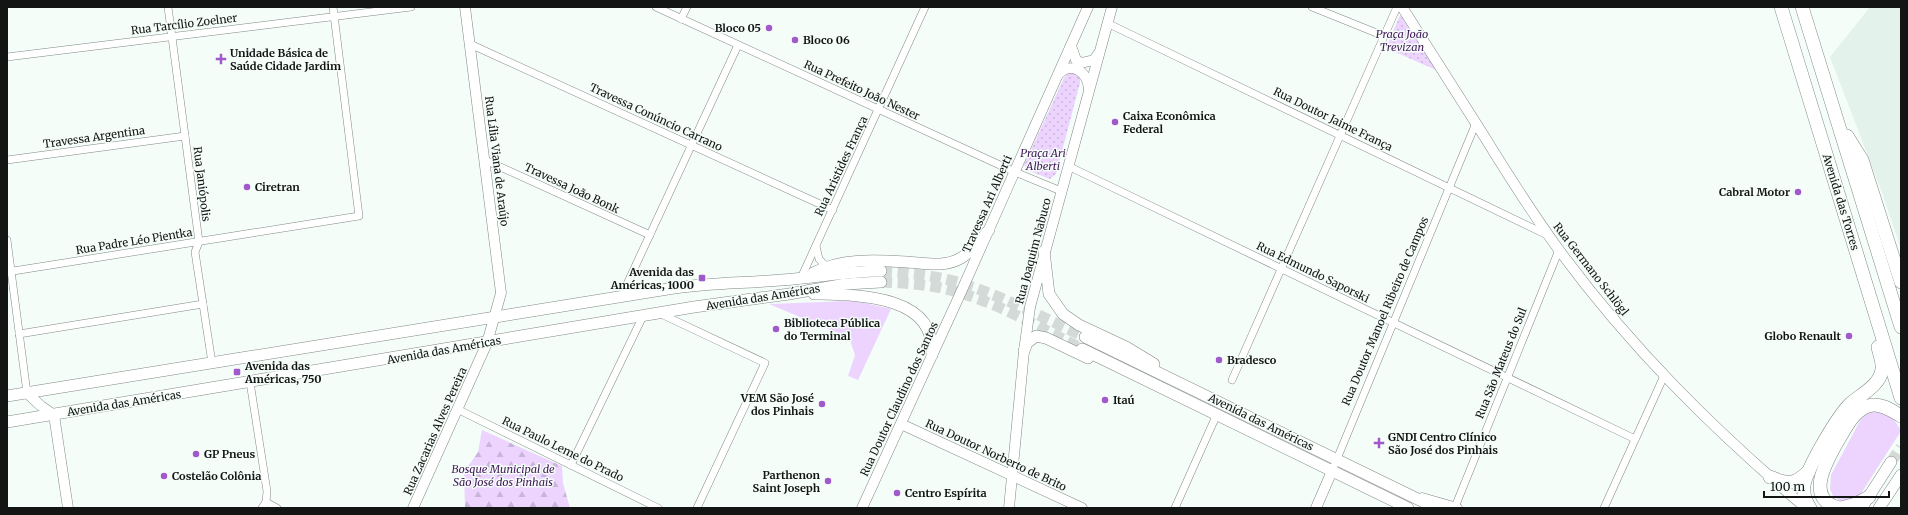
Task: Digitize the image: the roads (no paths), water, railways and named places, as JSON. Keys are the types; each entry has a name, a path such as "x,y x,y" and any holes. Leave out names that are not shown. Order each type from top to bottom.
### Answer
{"highway":[{"name":"Avenida das Torres","path":"1781,7 1901,398"},
{"name":"Avenida das Torres","path":"1802,7 1901,327"},
{"path":"1838,123 1862,160 1898,264 1901,282"},
{"path":"1810,508 1804,494 1804,486 1809,470 1840,416 1849,405 1874,384 1882,369 1876,341 1877,318"},
{"path":"1869,497 1856,504 1840,508 1831,506 1825,501 1820,486 1821,477 1828,459 1847,425 1861,410 1873,405 1885,407 1901,416"},
{"path":"1770,477 1786,483 1791,483 1801,478 1809,470"}],"main road":[{"name":"Rua Lília Viana de Araújo","path":"466,7 501,284 500,302 494,318"},
{"name":"Travessa Ari Alberti","path":"957,301 1088,7"},
{"name":"Rua Joaquim Nabuco","path":"1009,508 1024,351 1031,301 1112,7"},
{"name":"Rua Germano Schlögl","path":"1402,7 1549,236 1617,322 1664,376 1711,424 1806,508"},
{"path":"1071,46 1076,60 1082,63 1094,60 1099,53"},
{"path":"1058,76 1062,71 1068,68 1081,71 1086,76 1089,89"},
{"path":"804,277 826,266 865,261 934,264 950,263 969,253 989,230"},
{"path":"1044,251 1049,294 1063,314 1079,325 1139,354 1200,393"},
{"name":"Avenida das Américas","path":"7,396 703,284 804,277 848,272 881,276 789,294 660,313 7,422"},
{"path":"789,294 857,296 883,300 895,304 914,314 926,324 932,338 932,355"},
{"name":"Rua Doutor Claudino dos Santos","path":"862,508 957,301"},
{"name":"Rua Zacarias Alves Pereira","path":"413,508 487,343 494,318"},
{"path":"1024,351 1032,338 1036,336 1046,338 1149,388 1195,403"},
{"name":"Avenida das Américas","path":"1085,338 1436,508"},
{"name":"Avenida das Américas","path":"1082,349 1408,508"},
{"path":"27,393 41,406 54,415 68,508"},
{"name":"Rua Doutor Norberto de Brito","path":"901,424 1082,508"},
{"path":"1862,508 1891,462"},
{"name":"Rua Doutor Manoel Ribeiro de Campos","path":"1316,508 1332,470"},
{"path":"1879,508 1901,475"},
{"path":"1401,491 1456,508"}],"street":[{"name":"Rua Janiópolis","path":"168,7 198,242 196,252 212,363"},
{"path":"333,7 334,16"},
{"name":"Rua Tarcílio Zoelner","path":"7,57 411,7"},
{"name":"Rua Prefeito João Nester","path":"656,7 1015,172 1061,190"},
{"path":"682,19 687,7"},
{"name":"Rua Aristides França","path":"804,277 816,246 925,7"},
{"path":"1312,7 1384,36"},
{"path":"1232,380 1397,7"},
{"name":"Rua Padre Léo Pientka","path":"9,272 359,216 334,16"},
{"name":"Rua Doutor Jaime França","path":"1108,23 1549,236"},
{"name":"Travessa Conúncio Carrano","path":"470,44 833,210"},
{"path":"622,296 738,45"},
{"name":"Rua Doutor Manoel Ribeiro de Campos","path":"1332,470 1476,123"},
{"name":"Travessa Argentina","path":"7,160 185,136"},
{"name":"Travessa João Bonk","path":"485,160 650,235"},
{"name":"Rua Edmundo Saporski","path":"1068,166 1635,439"},
{"path":"7,240 9,272 27,393"},
{"path":"816,246 819,259 826,266"},
{"name":"Rua São Mateus do Sul","path":"1456,508 1559,250"},
{"path":"19,334 203,304"},
{"path":"660,313 765,363 697,508"},
{"path":"571,465 643,316"},
{"path":"1604,508 1664,376"},
{"path":"250,382 267,491 262,506 277,508"},
{"name":"Rua Paulo Leme do Prado","path":"457,409 658,508"},
{"path":"1175,508 1216,414"}],"tunnel":[{"path":"881,271 931,276 976,288 1008,301 1085,337"},
{"path":"881,282 904,283 942,288 961,293 1014,314 1082,349"},
{"path":"1891,462 1901,447"}],"place":[{"name":"Bloco 05","path":"769,28"},
{"name":"Bloco 06","path":"795,40"},
{"name":"Unidade Básica de Saúde Cidade Jardim","path":"221,59"},
{"name":"Caixa Econômica Federal","path":"1115,122"},
{"name":"Ciretran","path":"247,187"},
{"name":"Cabral Motor","path":"1798,192"},
{"name":"Avenida das Américas, 1000","path":"702,278"},
{"name":"Biblioteca Pública do Terminal","path":"776,329"},
{"name":"Globo Renault","path":"1849,336"},
{"name":"Bradesco","path":"1219,360"},
{"name":"Avenida das Américas, 750","path":"237,372"},
{"name":"Itaú","path":"1105,400"},
{"name":"VEM São José dos Pinhais","path":"822,404"},
{"name":"GNDI Centro Clínico São José dos Pinhais","path":"1379,443"},
{"name":"GP Pneus","path":"196,454"},
{"name":"Costelão Colônia","path":"164,476"},
{"name":"Parthenon Saint Joseph","path":"828,481"},
{"name":"Centro Espírita","path":"897,493"}],"park label":[{"name":"Praça João Trevizan","path":"1402,40"},
{"name":"Praça Ari Alberti","path":"1043,159"},
{"name":"Bosque Municipal de São José dos Pinhais","path":"503,475"}]}
